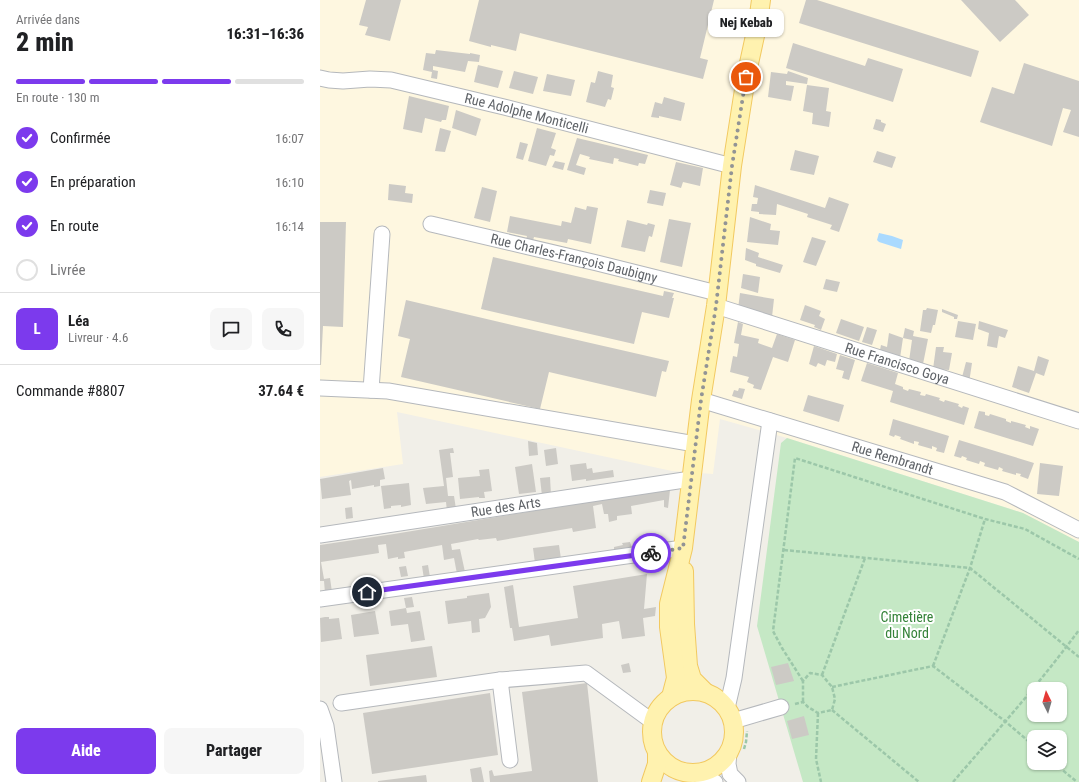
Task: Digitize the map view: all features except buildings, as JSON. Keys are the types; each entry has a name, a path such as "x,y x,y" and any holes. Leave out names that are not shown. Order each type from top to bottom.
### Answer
{"main road":[{"path":"746,77 746,20 748,0"},
{"path":"671,697 676,678 668,627 669,604 683,548 695,444 716,300 732,166 746,77 758,22 761,0"},
{"path":"683,548 685,624 688,666 692,678 705,692 717,699 735,716 733,742 736,752 708,770 681,775 658,754 653,744 653,722 656,712 671,697 688,691 705,692"},
{"path":"651,782 657,764 658,754"}],"street":[{"path":"754,0 758,22"},
{"name":"Rue Adolphe Monticelli","path":"320,78 343,81 370,79 391,80 512,109 732,166"},
{"name":"Rue Charles-François Daubigny","path":"431,224 597,263 716,300"},
{"path":"371,390 382,234"},
{"name":"Rue Francisco Goya","path":"716,300 1079,421"},
{"path":"320,388 371,390 404,394 695,444"},
{"name":"Rue Rembrandt","path":"701,400 1005,492 1079,530"},
{"path":"770,421 734,678 735,716 781,707"},
{"name":"Rue des Arts","path":"320,535 691,479"},
{"path":"320,599 683,548"},
{"path":"341,703 500,680 586,673 653,722"},
{"path":"500,680 510,760"},
{"path":"320,709 326,726 334,782"},
{"path":"736,752 728,764 730,774 738,782"},
{"path":"681,775 715,782"}],"path":[{"path":"832,710 818,713 803,702 803,681 782,648 774,631 795,458 985,518 1025,529 1079,559"},
{"path":"933,666 970,568 985,518"},
{"path":"784,550 970,568 1079,657"},
{"path":"822,675 865,558"},
{"path":"954,782 1006,722 1079,630"},
{"path":"832,687 933,666 1027,740"},
{"path":"803,681 810,673 822,675 832,687 835,699 832,710"},
{"path":"781,707 803,702"},
{"path":"832,710 919,782"},
{"path":"818,713 816,758 821,782"},
{"path":"735,716 747,726 746,742 736,752"},
{"path":"1062,770 1076,782"}],"shaded area":[{"path":"320,0 1079,0 1079,542 1023,513 787,438 720,419 713,474 672,471 397,412 403,464 320,477"}],"green space":[{"name":"Cimetière du Nord","path":"787,438 1023,513 1079,542 1079,782 803,782 757,626 781,443"}],"water":[{"path":"879,233 903,240 901,249 879,242 877,240"}],"way so far":[{"path":"651,553 683,548 701,400 716,306 732,166 746,77"}],"place":[{"name":"Nej Kebab","path":"746,77"}],"route":[{"path":"367,592 651,553"}]}
